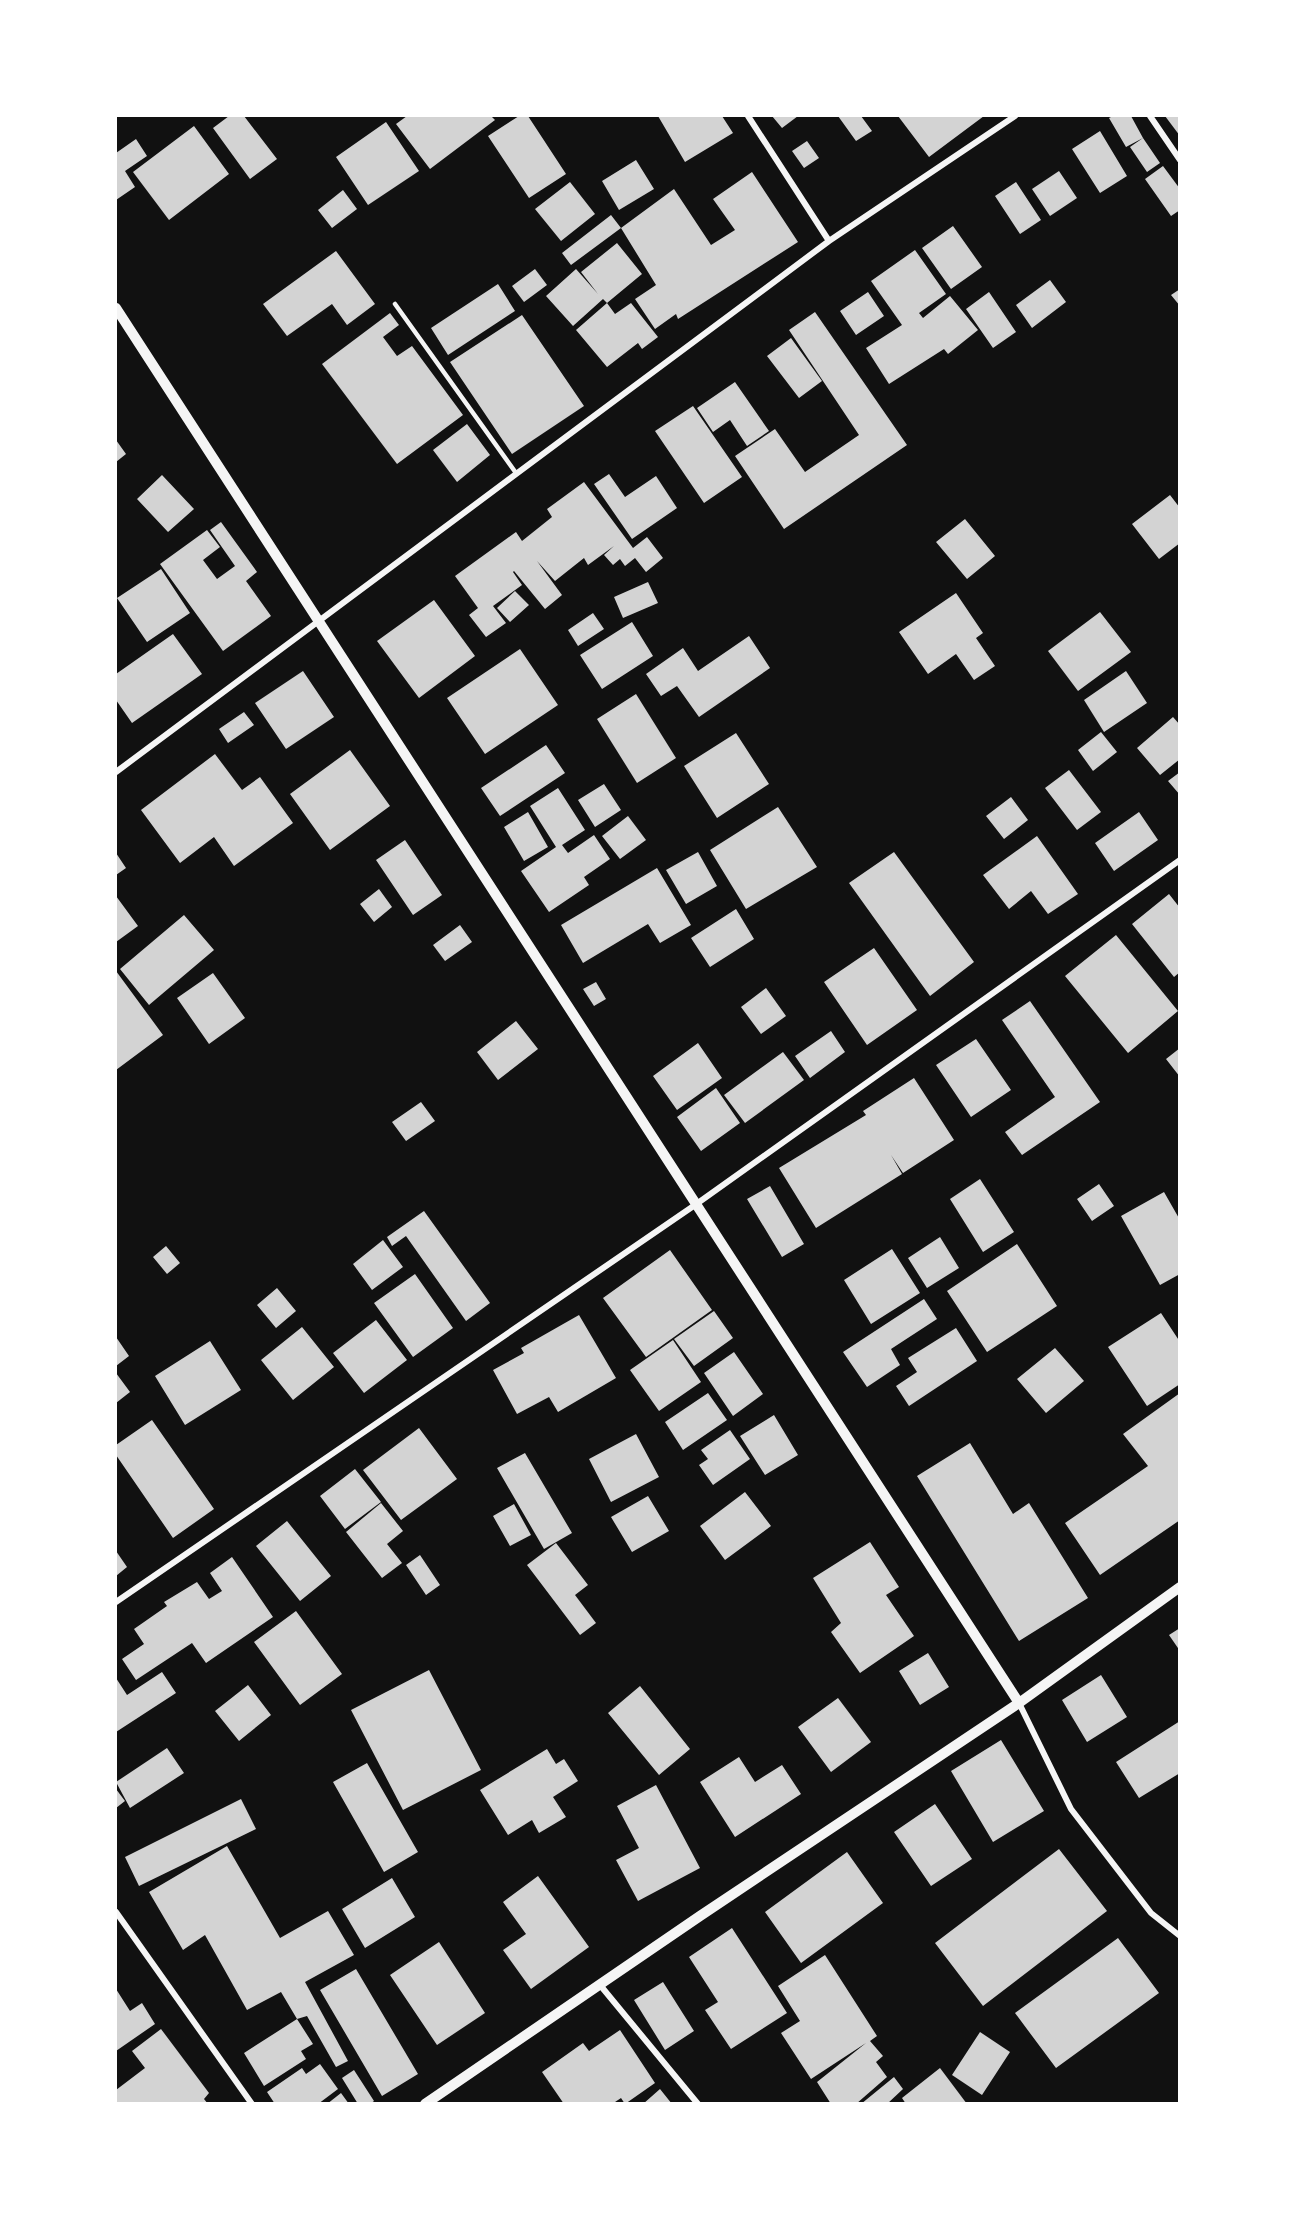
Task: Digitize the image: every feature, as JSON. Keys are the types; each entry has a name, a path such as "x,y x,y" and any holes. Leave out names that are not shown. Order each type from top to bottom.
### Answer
{"street":[{"path":"748,116 829,241"},
{"path":"116,772 829,241 1015,116"},
{"path":"1150,116 1179,160"},
{"path":"116,308 1019,1703 1071,1809 1151,1913 1179,1936"},
{"path":"116,1602 695,1205 1179,860"},
{"path":"425,2103 1019,1703 1179,1587"},
{"path":"116,1912 252,2103"},
{"path":"600,1985 698,2103"}],"lane":[{"path":"395,304 516,473"}],"building":[{"path":"229,116 244,116 277,159 250,179 213,128"},
{"path":"407,116 491,116 495,120 430,169 396,124"},
{"path":"519,116 528,116 566,174 529,198 488,136"},
{"path":"658,116 722,116 733,133 685,162"},
{"path":"772,116 798,116 782,128"},
{"path":"838,116 861,116 872,131 856,141"},
{"path":"898,116 984,116 929,157"},
{"path":"1131,116 1143,138 1126,147 1109,118"},
{"path":"1165,116 1180,116 1180,136"},
{"path":"386,122 419,171 368,205 336,157"},
{"path":"194,126 229,174 169,220 133,172"},
{"path":"1100,131 1127,176 1100,193 1072,149"},
{"path":"1143,138 1160,163 1147,172 1130,147"},
{"path":"136,139 147,156 125,171 135,187 116,200 116,153"},
{"path":"807,141 819,158 804,168 792,151"},
{"path":"636,160 654,189 619,210 602,181"},
{"path":"1163,166 1180,189 1180,210 1171,216 1145,179"},
{"path":"1059,171 1077,198 1050,216 1032,189"},
{"path":"752,172 798,242 678,319 676,314 655,329 635,299 656,285 621,228 674,189 711,245 735,230 713,199"},
{"path":"570,182 595,214 561,241 535,209"},
{"path":"1016,182 1041,220 1020,234 995,196"},
{"path":"343,190 357,209 332,228 318,210"},
{"path":"611,215 621,228 571,265 562,253"},
{"path":"953,226 982,267 951,289 922,248"},
{"path":"617,243 642,274 607,303 603,299 573,326 546,296 576,269 598,294 581,272"},
{"path":"915,250 946,294 919,313 923,318 950,296 978,330 948,354 944,349 889,384 866,348 902,325 871,281"},
{"path":"336,251 375,304 347,325 332,304 287,336 263,304"},
{"path":"535,269 547,285 524,302 512,286"},
{"path":"1050,280 1066,302 1032,328 1016,305"},
{"path":"498,284 515,311 448,355 431,328"},
{"path":"1180,289 1180,306 1171,295"},
{"path":"868,292 884,316 856,335 840,311"},
{"path":"989,292 1016,332 993,348 966,309"},
{"path":"607,303 615,314 631,303 658,337 642,349 638,343 607,367 576,330"},
{"path":"815,312 907,445 784,529 735,456 775,429 805,472 859,435 789,330"},
{"path":"390,313 399,325 383,337 397,356 412,346 463,415 397,464 322,364"},
{"path":"522,315 584,406 512,454 450,362"},
{"path":"791,338 822,381 799,398 767,356"},
{"path":"735,382 769,431 747,446 730,420 713,432 697,408"},
{"path":"693,406 742,477 704,503 655,431"},
{"path":"467,424 490,455 457,482 433,450"},
{"path":"116,440 126,454 116,462"},
{"path":"609,474 625,497 656,476 677,508 632,539 594,484"},
{"path":"162,475 194,509 168,532 137,499"},
{"path":"584,482 633,548 647,537 663,558 646,572 635,558 625,566 620,559 613,565 604,555 614,546 588,565 584,558 555,581 537,561 562,595 545,609 514,571 522,585 493,606 506,623 486,637 469,615 478,608 455,576 516,532 522,541 552,517 547,509"},
{"path":"1170,495 1180,508 1180,543 1159,559 1132,524"},
{"path":"965,519 995,556 967,579 936,542"},
{"path":"221,522 257,572 246,581 271,616 223,651 160,564 207,530 220,547 203,560 217,579 235,566 210,530"},
{"path":"161,569 190,613 147,642 117,598"},
{"path":"648,582 658,603 623,618 614,597"},
{"path":"515,591 529,605 510,622 497,608"},
{"path":"956,593 983,633 976,638 995,666 974,680 956,654 928,674 899,632"},
{"path":"434,600 475,656 419,698 377,641"},
{"path":"1100,612 1131,652 1078,691 1048,651"},
{"path":"593,613 604,629 578,646 568,630"},
{"path":"632,622 653,656 602,689 580,655"},
{"path":"173,634 202,674 132,723 116,700 116,674"},
{"path":"749,636 770,668 699,717 677,686 661,696 646,674 683,648 698,671"},
{"path":"520,649 558,705 485,754 447,698"},
{"path":"303,671 334,717 286,749 255,703"},
{"path":"1126,671 1147,703 1104,732 1084,700"},
{"path":"636,694 676,758 637,783 597,719"},
{"path":"244,712 254,725 228,743 219,729"},
{"path":"1173,717 1180,725 1180,759 1160,775 1137,748"},
{"path":"1101,732 1117,752 1093,771 1078,750"},
{"path":"736,733 769,784 717,818 684,766"},
{"path":"546,745 565,773 500,816 481,788"},
{"path":"350,750 390,806 330,850 290,794"},
{"path":"215,754 242,790 260,777 293,823 234,866 214,837 180,863 141,810"},
{"path":"1069,770 1101,812 1077,830 1045,788"},
{"path":"1180,772 1180,795 1168,781"},
{"path":"604,784 621,810 595,827 578,800"},
{"path":"558,788 585,830 562,845 568,853 594,835 610,859 584,877 589,885 549,912 521,871 556,847 530,806"},
{"path":"1011,797 1028,820 1004,839 986,816"},
{"path":"778,807 817,867 746,909 710,850"},
{"path":"528,812 548,847 524,861 504,827"},
{"path":"1139,812 1158,840 1114,871 1095,843"},
{"path":"628,816 646,840 620,859 602,836"},
{"path":"1037,836 1078,894 1048,914 1031,891 1009,909 983,875"},
{"path":"405,840 442,895 413,915 376,860"},
{"path":"698,852 717,886 686,904 666,870"},
{"path":"894,852 974,962 930,996 849,883"},
{"path":"116,853 126,868 116,875"},
{"path":"657,868 691,925 660,943 648,924 583,963 561,925"},
{"path":"379,889 392,907 374,922 360,904"},
{"path":"1169,894 1180,908 1180,972 1174,977 1132,924"},
{"path":"116,896 138,926 116,942"},
{"path":"736,909 754,939 710,967 691,938"},
{"path":"184,915 214,950 149,1005 120,969"},
{"path":"460,925 472,942 445,961 433,945"},
{"path":"1116,935 1178,1011 1128,1053 1065,976"},
{"path":"874,948 917,1010 867,1045 824,982"},
{"path":"116,971 163,1035 116,1070"},
{"path":"213,973 245,1018 209,1044 177,998"},
{"path":"596,982 606,999 594,1006 583,989"},
{"path":"766,988 786,1016 761,1034 741,1007"},
{"path":"1030,1001 1100,1102 1022,1155 1005,1132 1055,1097 1002,1020"},
{"path":"516,1021 538,1049 498,1080 477,1052"},
{"path":"831,1031 845,1052 810,1078 795,1056"},
{"path":"976,1039 1011,1090 971,1117 936,1065"},
{"path":"698,1043 722,1078 677,1110 653,1076"},
{"path":"1180,1048 1180,1077 1166,1059"},
{"path":"783,1052 804,1080 745,1123 724,1095"},
{"path":"914,1078 954,1140 903,1173 891,1155 902,1174 816,1228 779,1168 866,1115 863,1111"},
{"path":"716,1088 740,1123 701,1151 677,1117"},
{"path":"421,1102 435,1121 406,1141 392,1122"},
{"path":"980,1179 1014,1232 983,1252 950,1199"},
{"path":"1099,1184 1114,1206 1092,1221 1077,1199"},
{"path":"770,1186 804,1244 782,1257 747,1199"},
{"path":"1164,1192 1180,1220 1180,1274 1160,1285 1121,1216"},
{"path":"424,1211 490,1303 466,1321 406,1236 392,1246 387,1237"},
{"path":"940,1237 959,1268 927,1288 908,1258"},
{"path":"383,1240 403,1267 372,1290 353,1264"},
{"path":"1017,1244 1057,1306 987,1352 947,1291"},
{"path":"166,1246 180,1263 167,1274 153,1257"},
{"path":"892,1249 920,1293 871,1324 844,1280"},
{"path":"670,1250 712,1310 646,1357 603,1298"},
{"path":"415,1274 453,1328 413,1357 374,1303"},
{"path":"277,1288 296,1311 276,1328 257,1305"},
{"path":"924,1299 937,1319 891,1349 900,1365 867,1387 843,1352"},
{"path":"714,1311 733,1338 694,1366 674,1339"},
{"path":"1161,1313 1180,1342 1180,1384 1147,1406 1108,1347"},
{"path":"579,1315 616,1378 558,1412 549,1397 517,1414 493,1370 524,1353 521,1348"},
{"path":"376,1320 407,1360 364,1393 333,1353"},
{"path":"302,1327 334,1367 293,1400 261,1360"},
{"path":"956,1328 977,1361 909,1406 896,1386 917,1372 908,1358"},
{"path":"116,1337 129,1356 116,1366"},
{"path":"673,1340 701,1382 659,1411 630,1370"},
{"path":"210,1341 241,1390 185,1425 155,1376"},
{"path":"1055,1348 1084,1381 1046,1413 1017,1379"},
{"path":"734,1352 763,1394 733,1416 704,1373"},
{"path":"116,1373 130,1392 116,1403"},
{"path":"708,1393 727,1420 683,1450 665,1422"},
{"path":"1180,1393 1180,1520 1100,1575 1065,1523 1148,1466 1123,1434"},
{"path":"774,1415 798,1455 765,1475 740,1436"},
{"path":"152,1420 214,1509 173,1538 116,1455 116,1445"},
{"path":"419,1428 457,1479 401,1520 363,1470"},
{"path":"730,1430 750,1459 713,1485 699,1465 708,1459 701,1450"},
{"path":"636,1434 659,1477 611,1502 589,1459"},
{"path":"970,1443 1013,1514 1029,1503 1088,1598 1019,1641 917,1476"},
{"path":"525,1453 572,1533 544,1549 497,1468"},
{"path":"355,1469 381,1502 345,1529 320,1496"},
{"path":"745,1492 771,1526 725,1560 700,1526"},
{"path":"648,1496 669,1531 632,1552 611,1517"},
{"path":"381,1503 403,1531 387,1544 402,1563 382,1578 346,1532"},
{"path":"514,1504 531,1535 510,1546 493,1516"},
{"path":"287,1521 331,1576 300,1601 256,1546"},
{"path":"870,1542 899,1587 886,1595 914,1636 860,1673 831,1632 841,1623 813,1578"},
{"path":"556,1543 588,1585 575,1595 596,1623 580,1635 527,1565"},
{"path":"116,1551 127,1567 116,1576"},
{"path":"420,1555 440,1585 426,1595 406,1565"},
{"path":"232,1557 273,1617 206,1663 192,1643 136,1680 122,1659 144,1644 134,1629 167,1606 164,1602 197,1582 209,1599 222,1591 210,1573"},
{"path":"296,1611 342,1674 300,1705 254,1642"},
{"path":"1180,1628 1180,1651 1169,1635"},
{"path":"928,1653 949,1687 920,1705 899,1671"},
{"path":"429,1670 481,1770 403,1810 351,1710"},
{"path":"162,1672 176,1693 116,1732 116,1678 127,1695"},
{"path":"1101,1675 1127,1717 1087,1742 1062,1700"},
{"path":"248,1685 271,1715 239,1741 215,1711"},
{"path":"640,1686 690,1749 659,1775 608,1713"},
{"path":"838,1698 871,1742 831,1772 798,1727"},
{"path":"1180,1721 1180,1773 1139,1798 1116,1762"},
{"path":"1001,1740 1044,1811 993,1842 951,1771"},
{"path":"167,1748 184,1773 130,1808 116,1782"},
{"path":"547,1749 556,1764 564,1759 578,1781 553,1797 566,1817 539,1833 532,1820 508,1835 480,1790"},
{"path":"739,1757 755,1782 782,1765 801,1794 735,1837 700,1782"},
{"path":"367,1763 418,1852 384,1872 333,1782"},
{"path":"656,1785 700,1868 638,1901 616,1860 639,1848 617,1806"},
{"path":"116,1789 125,1801 116,1808"},
{"path":"241,1799 256,1829 139,1886 125,1857"},
{"path":"935,1804 972,1859 931,1886 894,1832"},
{"path":"227,1846 280,1938 328,1911 354,1955 305,1982 348,2061 336,2067 307,2016 297,2019 281,1992 247,2010 205,1935 183,1950 149,1892"},
{"path":"1059,1849 1107,1911 983,2006 935,1943"},
{"path":"847,1852 883,1903 801,1963 765,1912"},
{"path":"538,1876 589,1947 531,1989 503,1950 526,1934 503,1902"},
{"path":"392,1878 415,1917 365,1948 342,1909"},
{"path":"732,1928 787,2013 731,2049 705,2010 718,2002 689,1957"},
{"path":"1118,1938 1159,1993 1056,2068 1015,2013"},
{"path":"439,1942 485,2013 437,2045 390,1975"},
{"path":"825,1955 877,2036 870,2041 883,2056 876,2062 887,2077 856,2104 831,2104 817,2082 866,2043 811,2079 781,2033 800,2021 778,1986"},
{"path":"356,1969 418,2074 382,2096 320,1990"},
{"path":"663,1982 694,2031 665,2050 634,2000"},
{"path":"116,1989 130,2011 142,2003 155,2024 116,2051"},
{"path":"297,2019 313,2044 301,2051 306,2059 264,2086 244,2053"},
{"path":"161,2029 209,2093 204,2099 208,2104 116,2104 116,2090 145,2068 132,2051"},
{"path":"620,2030 655,2083 625,2104 621,2098 612,2104 564,2104 542,2072 583,2043 589,2051"},
{"path":"980,2032 1010,2052 982,2095 952,2075"},
{"path":"320,2064 338,2089 318,2104 275,2104 267,2092 302,2068 306,2074"},
{"path":"940,2068 967,2104 906,2104 902,2098"},
{"path":"354,2070 374,2101 370,2104 358,2104 342,2078"},
{"path":"894,2077 903,2089 887,2104 861,2104"},
{"path":"660,2089 672,2104 643,2104"},
{"path":"341,2093 349,2104 327,2104"}]}
